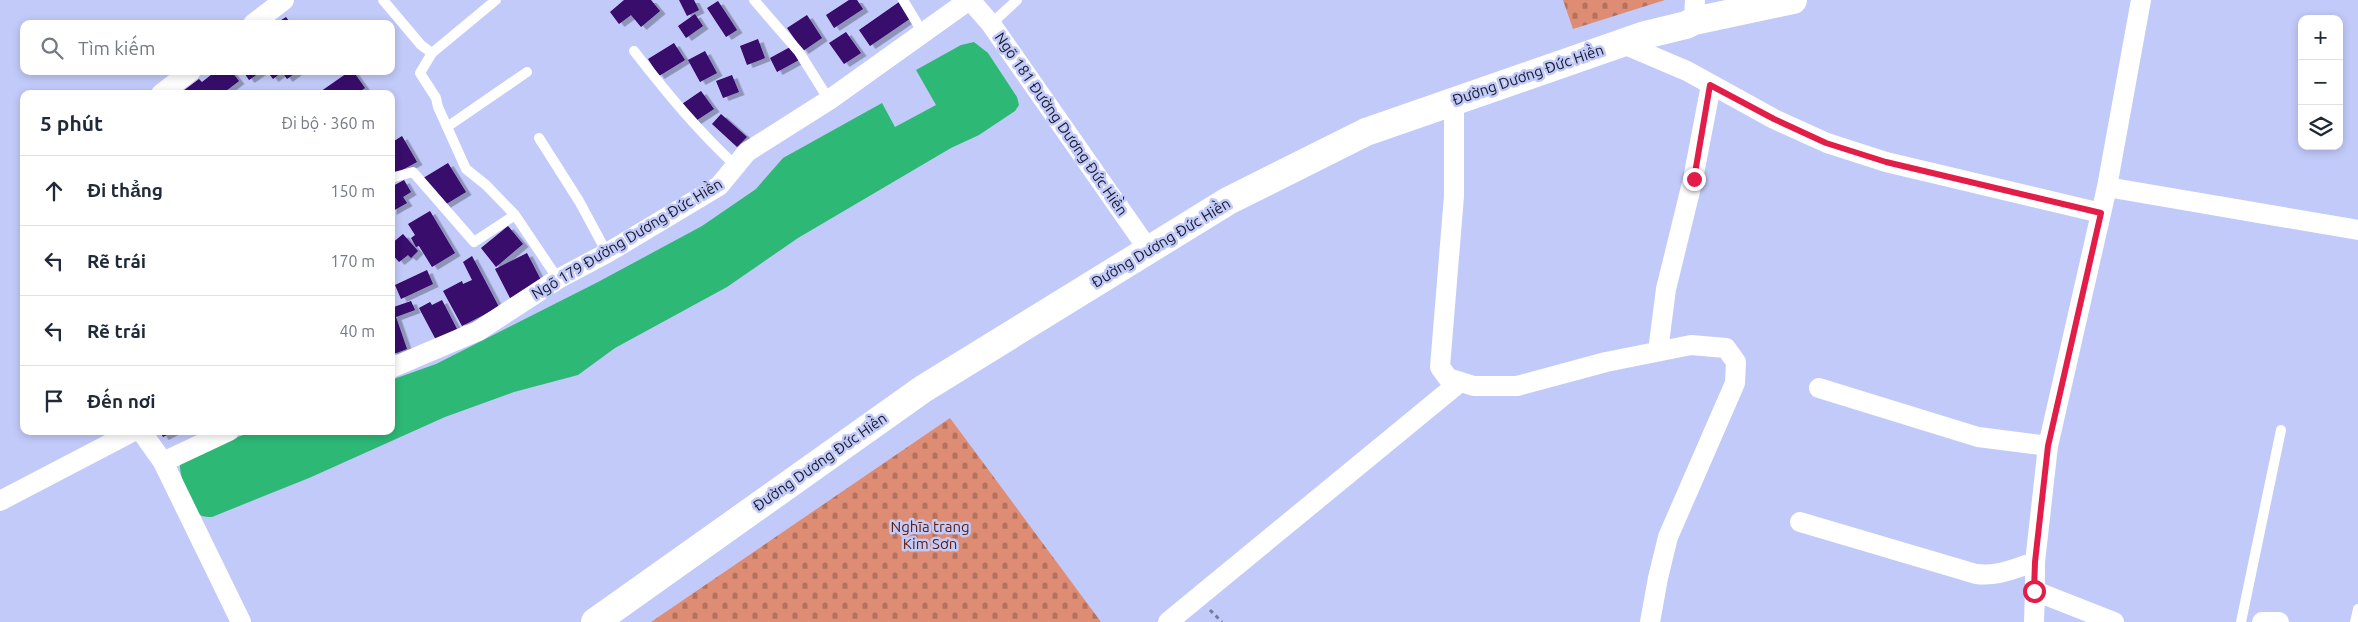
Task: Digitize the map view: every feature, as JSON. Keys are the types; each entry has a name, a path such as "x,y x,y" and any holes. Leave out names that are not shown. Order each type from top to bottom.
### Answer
{"highway":[{"name":"Đường Dương Đức Hiền","path":"594,622 923,389 1228,201 1366,132 1621,43 1686,25 1694,10 1793,0"}],"street":[{"path":"258,20 284,0"},
{"name":"Ngõ 179 Đường Dương Đức Hiền","path":"395,366 478,331 558,279 607,253 719,186 747,152 829,100 969,0"},
{"name":"Ngõ 181 Đường Dương Đức Hiền","path":"969,0 991,24 1148,250"},
{"path":"2034,622 2035,562 2048,446 2107,187 2141,0"},
{"path":"1621,43 1687,71 1774,119 1826,143 1886,162 2101,213"},
{"path":"166,90 186,75"},
{"path":"1658,351 1666,290 1694,179 1710,85"},
{"path":"1454,101 1454,196 1440,366 1448,378 1474,386 1517,386 1606,362 1691,345 1726,348 1736,362 1735,383 1668,537 1650,622"},
{"path":"2107,187 2358,230"},
{"path":"1168,622 1460,382"},
{"path":"1819,388 1978,437 2048,446"},
{"path":"0,501 126,435"},
{"path":"145,435 163,462 241,622"},
{"path":"163,462 220,435"},
{"path":"1800,522 1976,574 1989,576 2035,562"},
{"path":"2034,591 2114,622"},
{"path":"2262,622 2279,622"}],"lane":[{"path":"383,0 421,45 432,53"},
{"path":"496,0 432,53 420,73 436,98 438,107 466,169 486,185 515,215 558,279"},
{"path":"754,0 799,52 829,100"},
{"path":"903,0 923,33"},
{"path":"991,24 1017,0"},
{"path":"634,51 671,99 709,142 736,166"},
{"path":"447,127 527,72"},
{"path":"539,138 579,201 607,253"},
{"path":"395,177 413,172 474,242 515,215"},
{"path":"2241,622 2281,430"},
{"path":"2355,622 2358,609"}],"green space":[{"path":"1563,0 1665,0 1573,29"},
{"name":"Nghĩa trang Kim Sơn","path":"950,418 1101,622 651,622"}],"shaded area":[{"path":"974,42 988,53 1017,97 1019,105 1015,111 979,135 951,148 798,238 727,287 615,348 578,375 514,392 445,417 309,478 212,517 200,515 193,506 181,476 180,464 186,458 243,435 395,435 395,379 436,364 598,282 702,226 756,189 783,158 882,103 895,127 936,105 916,70 961,45"}],"building":[{"path":"624,0 651,0 660,11 641,27 631,15 619,24 610,12"},
{"path":"679,0 694,0 699,10 687,16"},
{"path":"849,0 857,0 863,9 834,28 826,15"},
{"path":"718,1 737,30 726,37 707,8"},
{"path":"899,2 911,18 870,46 859,30"},
{"path":"695,14 703,26 686,38 678,26"},
{"path":"807,15 822,38 803,51 787,28"},
{"path":"846,32 861,53 844,64 829,43"},
{"path":"758,39 765,58 747,65 740,46"},
{"path":"674,43 685,60 659,76 648,59"},
{"path":"792,46 799,60 777,72 770,58"},
{"path":"705,51 717,73 700,82 688,60"},
{"path":"211,75 234,75 239,81 227,90 184,90 199,79 202,82"},
{"path":"246,75 256,75 249,80"},
{"path":"270,75 278,75 273,79"},
{"path":"284,75 292,75 287,79"},
{"path":"344,75 356,75 365,88 362,90 323,90"},
{"path":"732,75 739,92 723,98 716,81"},
{"path":"701,91 714,109 694,122 682,104"},
{"path":"721,114 747,137 737,147 712,124"},
{"path":"402,136 417,162 395,174 395,140"},
{"path":"448,163 466,192 443,206 420,180"},
{"path":"404,180 411,192 403,197 407,203 395,210 395,185"},
{"path":"430,211 455,253 432,267 419,246 416,247 411,238 415,235 408,224"},
{"path":"508,226 523,244 496,267 481,248"},
{"path":"403,234 418,251 411,258 408,255 399,262 395,258 395,241"},
{"path":"527,253 543,284 511,300 495,269"},
{"path":"472,256 499,307 462,326 443,291 462,281 463,284 472,280 463,262"},
{"path":"427,270 433,284 401,299 395,285"},
{"path":"442,300 457,329 436,340 419,308 430,302 432,305"},
{"path":"411,301 415,310 396,317 407,349 395,354 395,307"}],"route":[{"path":"1694,179 1710,85 1774,119 1826,143 1886,162 2101,213 2048,446 2035,562 2034,591"}]}
